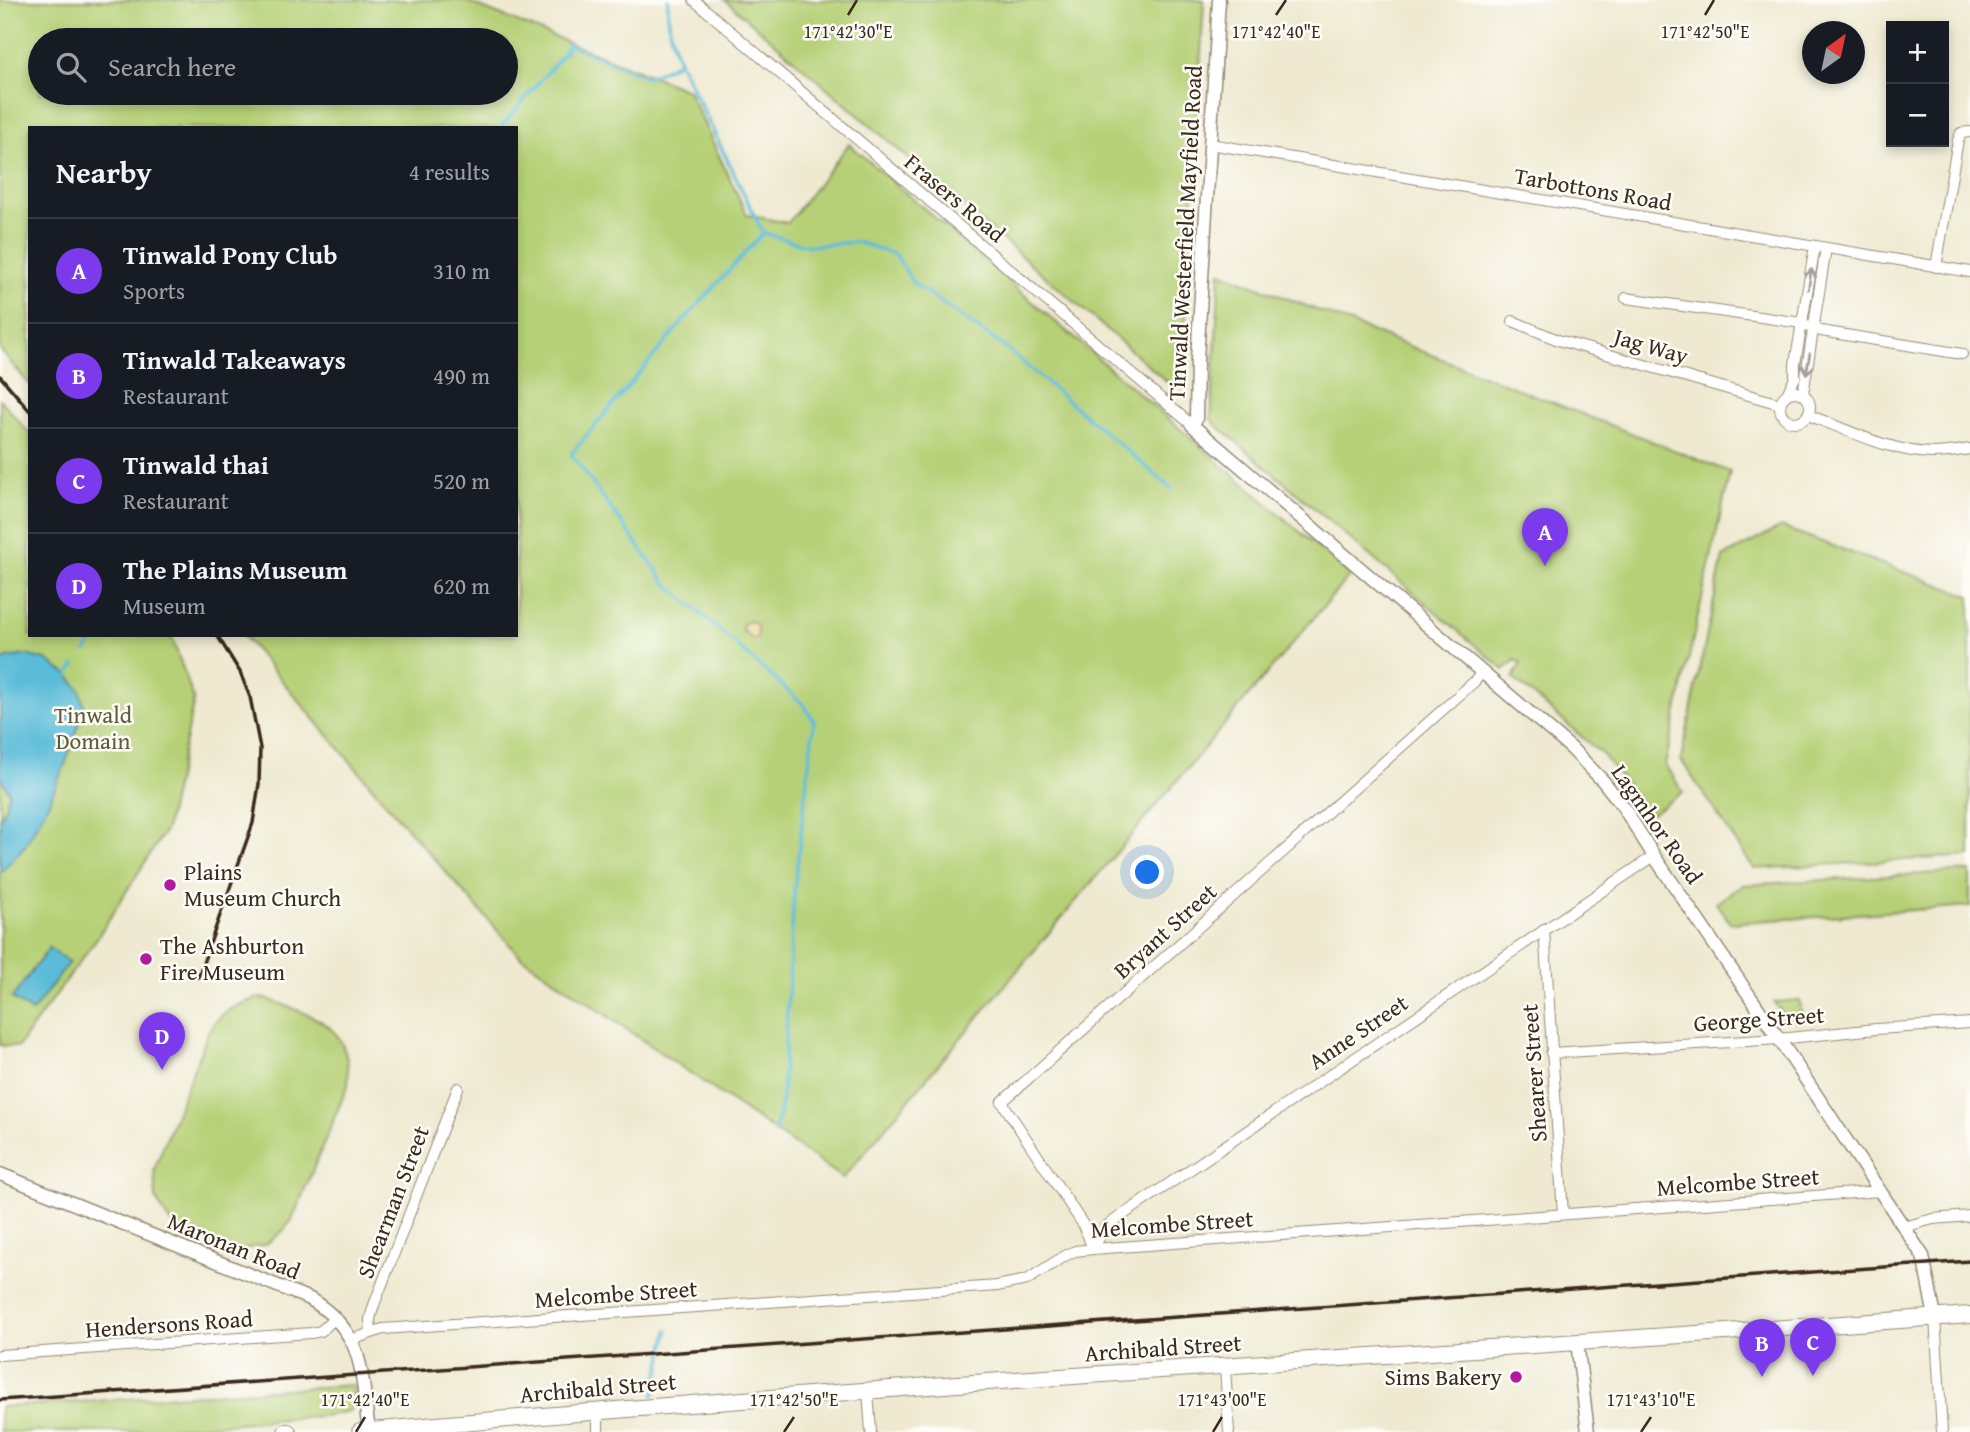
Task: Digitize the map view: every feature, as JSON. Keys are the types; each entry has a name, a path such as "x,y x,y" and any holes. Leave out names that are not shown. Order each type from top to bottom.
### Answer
{"highway":[{"name":"Archibald Street","path":"360,1432 598,1410 1970,1315"}],"street":[{"name":"Frasers Road","path":"694,0 1192,425"},
{"name":"Tinwald Westerfield Mayfield Road","path":"1192,425 1196,419 1197,360 1219,0"},
{"path":"1936,267 1958,140 1961,134 1970,132"},
{"name":"Tarbottons Road","path":"1210,144 1970,272"},
{"path":"1787,394 1803,394 1810,404 1808,415 1797,423 1789,422 1783,417 1780,404 1795,378 1815,246"},
{"path":"1803,394 1826,248"},
{"path":"1626,298 1795,321 1814,329 1962,354"},
{"name":"Jag Way","path":"1513,321 1558,340 1780,404"},
{"path":"1808,415 1909,451 1932,453 1970,449"},
{"name":"Lagmhor Road","path":"1192,425 1588,764 1622,805 1923,1256 1935,1317"},
{"name":"Bryant Street","path":"1093,1249 1084,1226 1002,1102 1482,672"},
{"name":"Anne Street","path":"1093,1249 1105,1227 1654,856"},
{"name":"Shearer Street","path":"1544,929 1563,1214"},
{"name":"George Street","path":"1551,1053 1779,1039 1970,1023"},
{"name":"Shearman Street","path":"371,1332 370,1319 374,1305 458,1088"},
{"name":"Maronan Road","path":"0,1174 310,1299 330,1312 351,1340 360,1362 369,1431"},
{"name":"Melcombe Street","path":"351,1340 383,1329 997,1286 1027,1280 1075,1251 1093,1249 1881,1191"},
{"path":"1904,1227 1933,1219 1970,1216"},
{"path":"1935,1317 1942,1432"},
{"name":"Hendersons Road","path":"0,1356 311,1334 321,1331 335,1318"},
{"path":"1577,1342 1588,1432"},
{"path":"1225,1366 1229,1432"},
{"path":"868,1391 871,1432"},
{"path":"598,1410 598,1432"}],"green space":[{"path":"0,0 462,0 688,90 747,215 788,223 849,144 1350,575 843,1178 520,956 245,637 518,637 518,126 28,126 28,383 0,350"},
{"path":"725,0 1204,0 1182,382 1172,386"},
{"path":"1220,272 1730,472 1665,765 1683,792 1650,815 1603,755 1513,678 1521,663 1515,660 1504,670 1213,422 1211,418"},
{"name":"Tinwald Domain","path":"0,399 28,432 28,637 172,637 194,700 166,829 95,941 18,1047 0,1045"},
{"path":"1781,527 1970,596 1970,856 1754,869 1681,760 1723,557"},
{"path":"1970,871 1970,906 1730,923 1716,903 1743,885"},
{"path":"258,998 268,999 301,1012 328,1026 344,1048 348,1064 348,1085 292,1220 266,1244 240,1250 225,1248 182,1231 167,1218 156,1199 154,1170 209,1030 230,1009"},
{"path":"1800,1000 1802,1021 1788,1019 1774,1002"},
{"path":"353,1385 355,1402 349,1411 331,1415 129,1432 0,1432 0,1407"}],"sand":[{"path":"749,621 755,623 758,629 757,639 751,638 742,630 743,624"}],"water":[{"path":"26,655 46,660 68,675 80,690 84,708 66,762 48,804 25,846 0,873 0,819 9,792 0,777 0,662"},
{"path":"49,948 69,962 32,1012 12,998"}],"waterway":[{"path":"668,0 670,31 679,61 763,233 686,318 571,454 666,583 804,705 814,721 794,891 782,1099 775,1132"},
{"path":"502,126 564,53 568,44 646,77 679,62"},
{"path":"763,233 809,246 857,242 896,255 913,283 1006,348 1172,489"},
{"path":"86,651 96,637"},
{"path":"68,675 75,665"},
{"path":"654,1395 668,1330"}],"railway":[{"path":"0,376 28,409"},
{"path":"198,977 253,823 259,784 260,748 250,697 240,672 218,637"},
{"path":"0,1400 1970,1261"}],"place":[{"name":"Tinwald Pony Club","path":"1545,566"},
{"name":"Plains Museum Church","path":"170,885"},
{"name":"The Ashburton Fire Museum","path":"146,959"},
{"name":"The Plains Museum","path":"162,1070"},
{"name":"Tinwald thai","path":"1813,1376"},
{"name":"Sims Bakery","path":"1516,1377"},
{"name":"Tinwald Takeaways","path":"1762,1377"}]}
